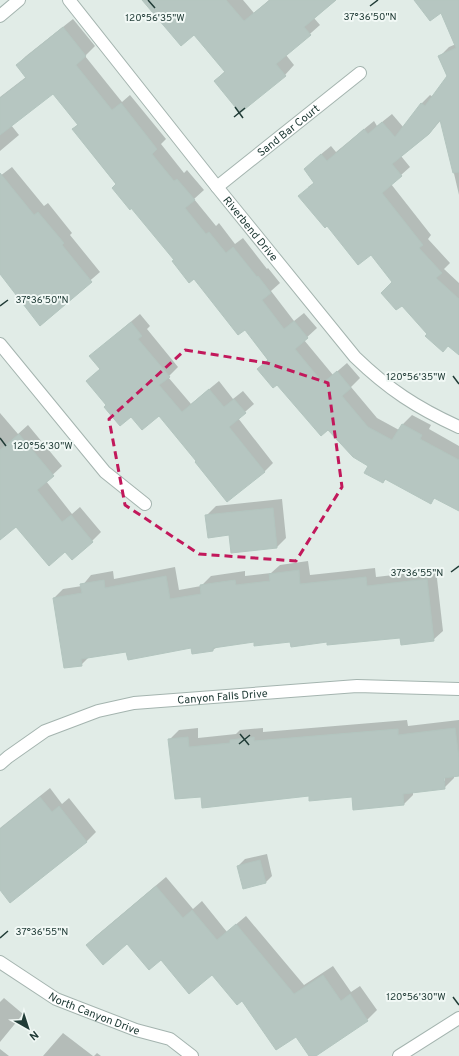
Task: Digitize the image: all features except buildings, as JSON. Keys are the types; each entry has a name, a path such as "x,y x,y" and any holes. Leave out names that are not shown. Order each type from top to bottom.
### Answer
{"street":[{"path":"0,16 19,0"},
{"name":"Riverbend Drive","path":"69,0 217,187 355,357 373,374 401,396 427,412 459,427"},
{"name":"Sand Bar Court","path":"217,187 360,73"},
{"path":"0,344 105,472 145,504"},
{"name":"Canyon Falls Drive","path":"0,764 45,731 98,711 134,703 357,686 459,689"},
{"name":"North Canyon Drive","path":"0,962 56,999 136,1030 170,1039 192,1056"},
{"path":"399,1056 459,1018"}],"highlighted area":[{"path":"185,350 267,363 328,383 342,487 296,561 199,554 125,505 109,419"}]}
